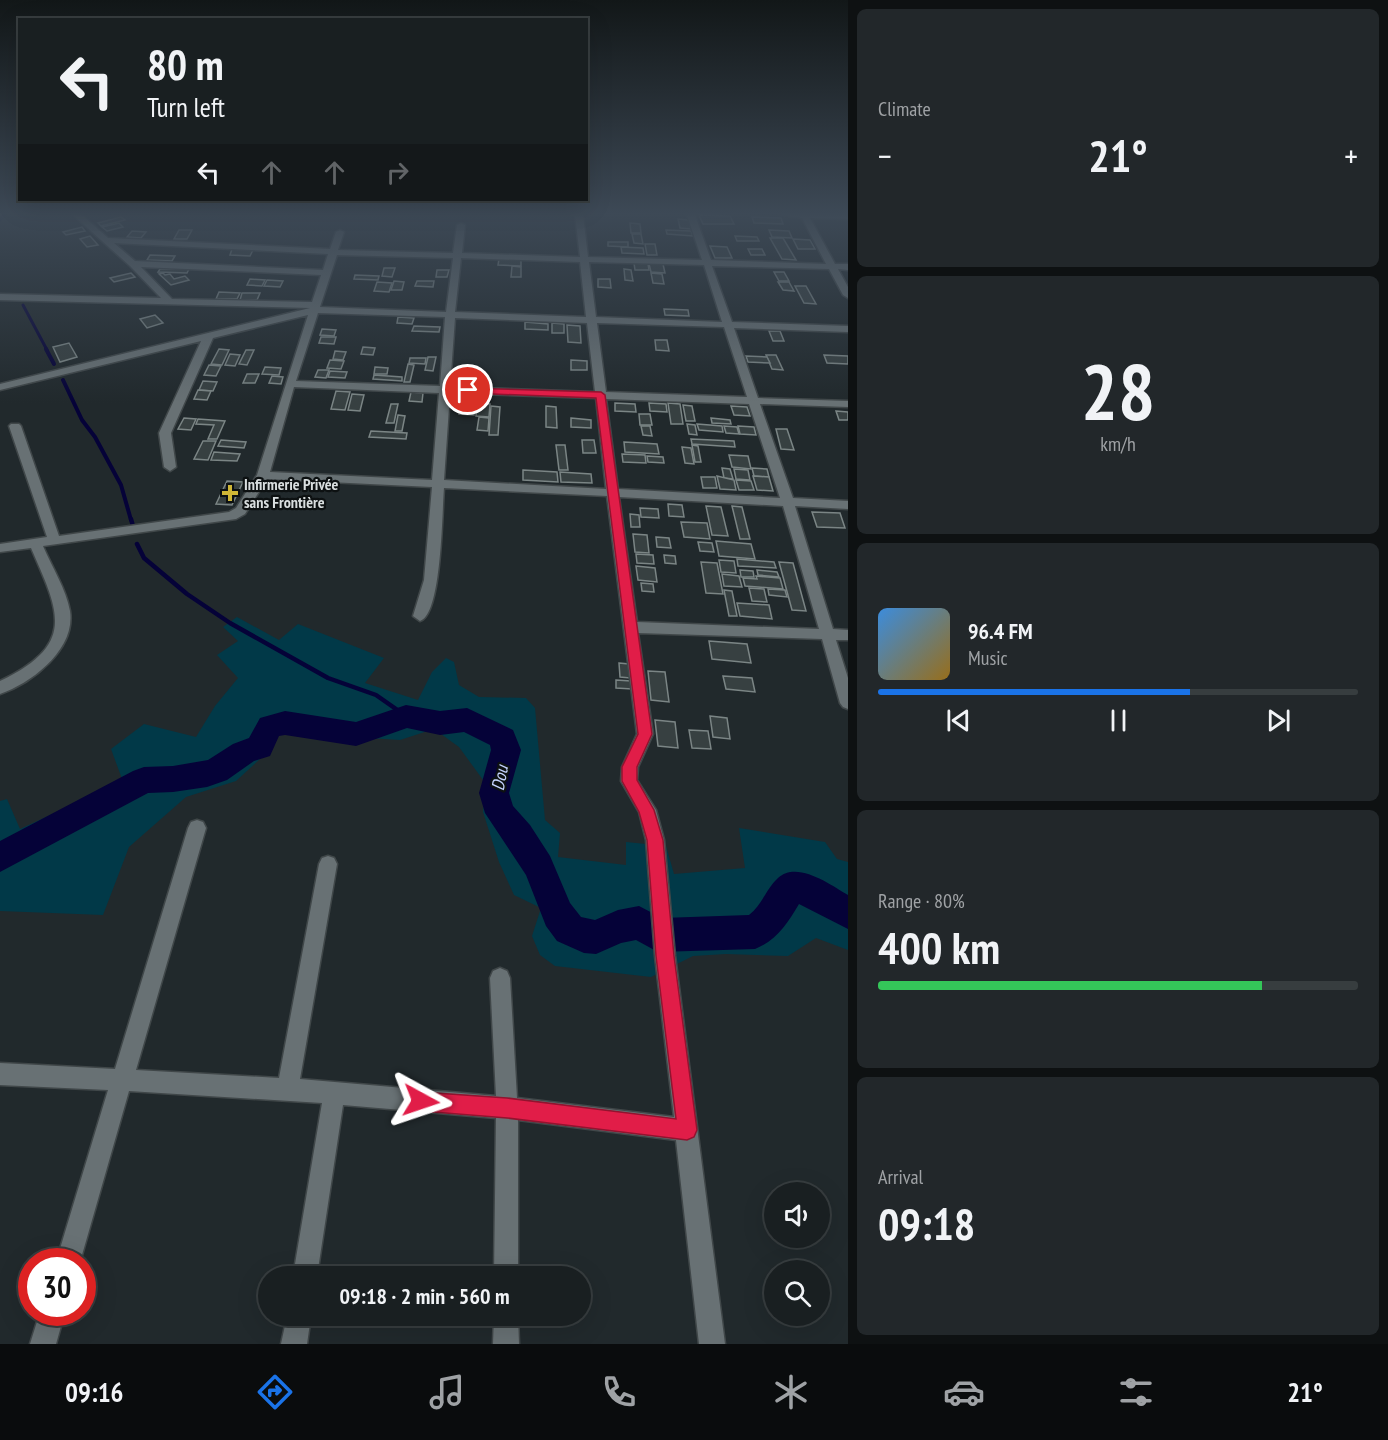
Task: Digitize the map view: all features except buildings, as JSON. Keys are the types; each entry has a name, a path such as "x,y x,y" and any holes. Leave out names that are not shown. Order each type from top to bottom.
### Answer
{"street":[{"path":"146,278 170,302"},
{"path":"0,548 232,516 241,511 263,475 324,278"},
{"path":"420,616 431,580 431,556 439,485 454,278"},
{"path":"586,278 629,627 645,734 630,767 629,781 647,810 655,840 665,956 712,1344"},
{"path":"712,278 788,502 848,703"},
{"path":"838,278 848,295"},
{"path":"0,297 848,329"},
{"path":"0,387 316,308"},
{"path":"170,467 165,433 209,335"},
{"path":"290,384 848,404"},
{"path":"15,426 54,540"},
{"path":"263,475 439,485 612,491 848,505"},
{"path":"0,688 29,672 60,636 63,614 36,543"},
{"path":"629,627 848,635"},
{"path":"72,1248 197,828"},
{"path":"288,1089 328,864"},
{"path":"500,978 507,1108 506,1266"},
{"path":"0,1074 288,1089 334,1095 507,1108 687,1130"},
{"path":"307,1266 334,1095"},
{"path":"43,1344 48,1326"},
{"path":"294,1344 297,1326"},
{"path":"506,1326 506,1344"}],"shaded area":[{"path":"237,617 279,640 298,624 384,658 365,683 418,700 432,672 446,658 454,662 459,685 479,697 526,698 535,708 545,820 560,833 558,857 626,865 626,842 666,846 674,874 745,868 739,828 825,842 837,859 848,862 848,950 816,938 788,956 726,954 693,956 651,977 555,966 540,955 532,936 541,908 514,895 499,862 483,812 486,784 459,747 434,729 400,740 271,732 260,759 236,781 186,797 129,847 103,915 0,911 0,801 7,799 20,829 89,797 93,803 125,787 111,749 144,724 196,737 215,706 238,678 217,655 238,641 223,627"}],"waterway":[{"path":"23,305 47,350"},
{"path":"46,349 54,364"},
{"path":"63,380 82,420 95,437 121,485 131,520"},
{"path":"131,519 133,526"},
{"path":"137,544 144,558 187,594 230,623 328,678 376,695 406,716"},
{"name":"Dou","path":"0,857 144,780 173,779 216,771 244,752 260,747 265,732 270,726 285,723 356,734 406,716 440,723 467,720 503,738 506,750 494,793 500,813 519,835 539,867 558,914 569,929 584,936 596,937 618,927 639,923 658,935 755,932 771,919 790,888 806,889 848,913"}],"place":[{"name":"Infirmerie Privée sans Frontière","path":"230,493"}],"route":[{"path":"421,1101 507,1108 687,1130 665,956 655,840 647,810 629,781 630,767 645,734 629,627 601,395 468,390"}]}
